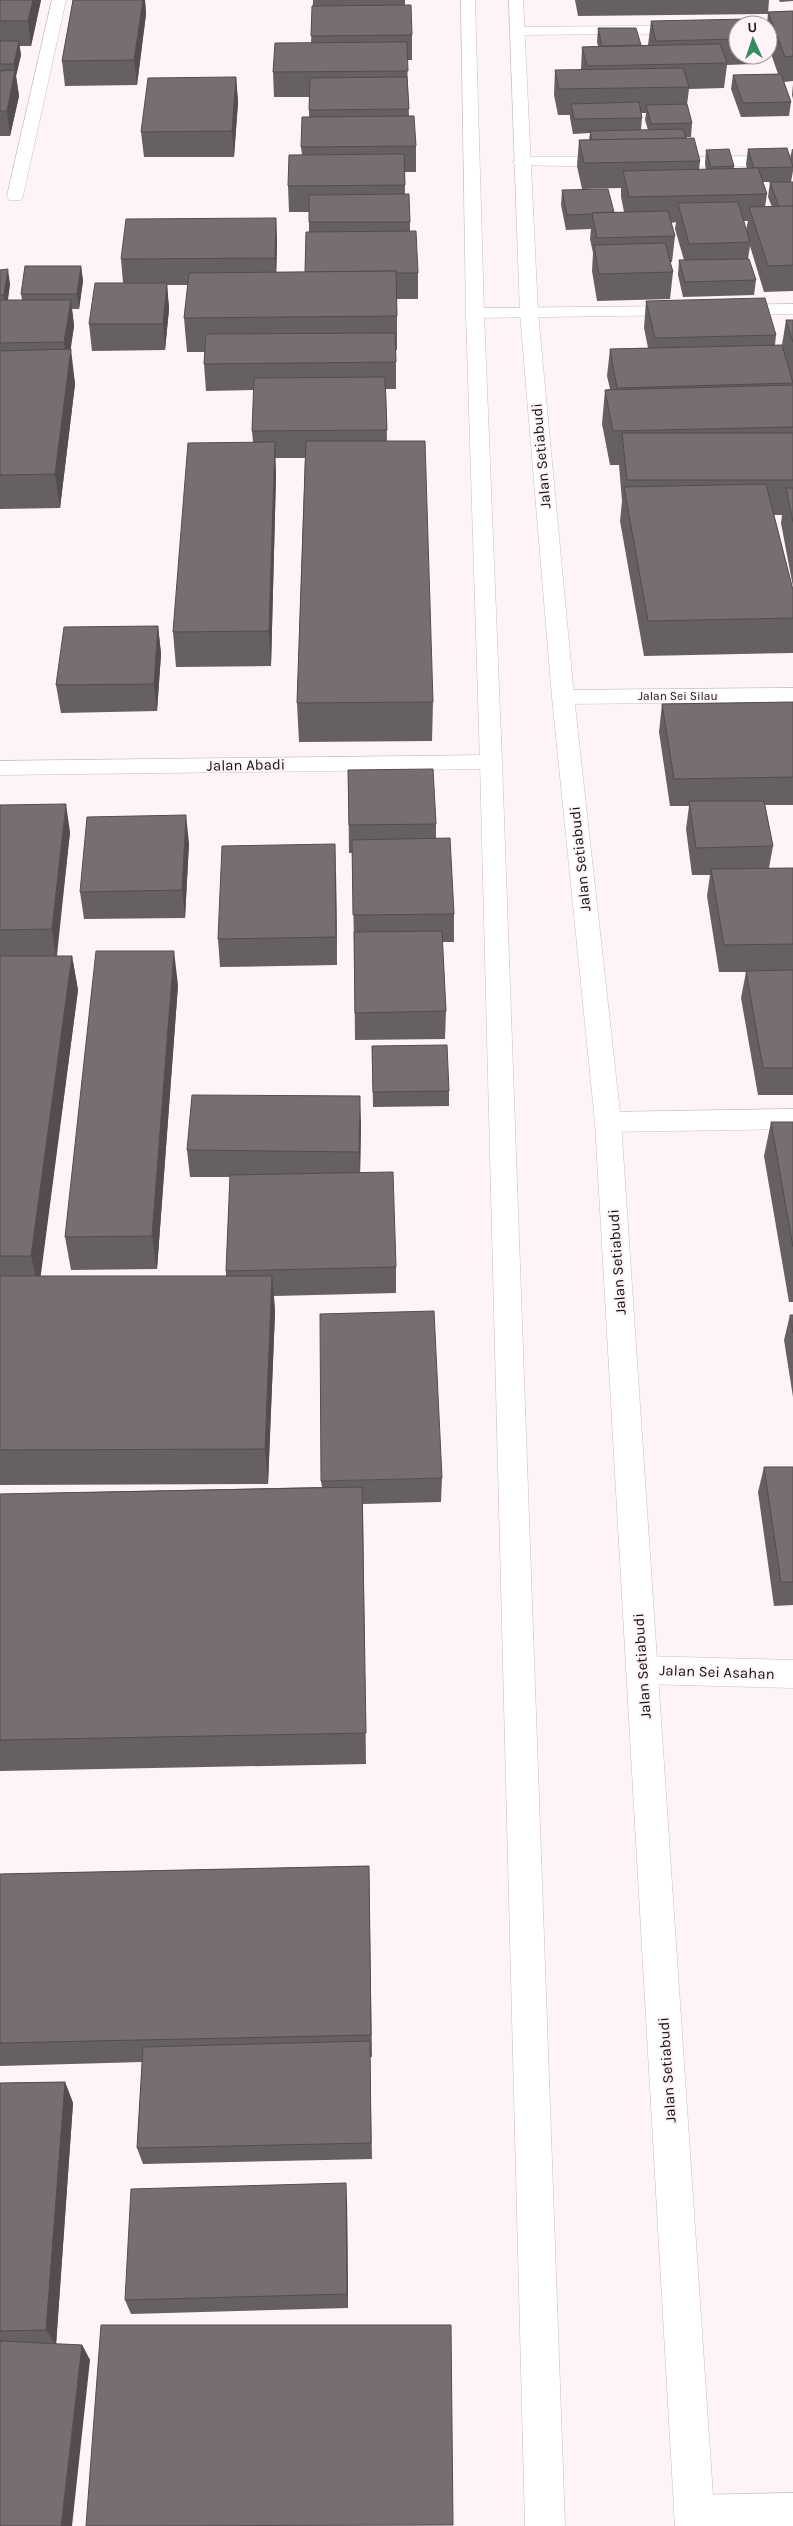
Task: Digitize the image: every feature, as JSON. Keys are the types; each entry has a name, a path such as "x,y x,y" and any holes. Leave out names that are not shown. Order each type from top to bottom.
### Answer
{"main road":[{"path":"15,196 59,0"},
{"path":"468,0 475,313 491,762 545,2526"},
{"name":"Jalan Setiabudi","path":"516,0 521,162 529,313 563,697 608,1122 694,2520"},
{"path":"518,31 728,29"},
{"path":"521,162 628,162"},
{"path":"647,162 793,162"},
{"path":"715,310 793,309"},
{"path":"475,313 695,311"},
{"name":"Jalan Sei Silau","path":"563,697 793,695"},
{"name":"Jalan Abadi","path":"0,768 491,762"},
{"path":"608,1122 793,1119"},
{"name":"Jalan Sei Asahan","path":"642,1670 793,1674"},
{"path":"694,2520 793,2513"}],"building":[{"path":"0,0 33,0 28,21 0,21"},
{"path":"73,0 143,0 134,60 62,61"},
{"path":"411,5 412,35 311,36 312,6"},
{"path":"793,11 793,56 785,57 778,38 778,15 769,15 768,12"},
{"path":"728,19 728,39 656,41 651,21"},
{"path":"598,28 636,28 641,45 602,46"},
{"path":"0,41 19,41 14,64 0,64"},
{"path":"407,42 408,71 273,72 275,43"},
{"path":"720,44 727,63 587,66 582,47"},
{"path":"683,68 689,87 559,89 555,70"},
{"path":"15,70 7,111 0,111 0,71"},
{"path":"781,74 791,102 743,103 733,75"},
{"path":"236,77 232,131 141,132 148,78"},
{"path":"407,77 409,109 309,110 310,78"},
{"path":"639,102 642,118 574,119 571,104"},
{"path":"687,104 692,123 651,124 646,105"},
{"path":"414,116 416,146 301,147 302,117"},
{"path":"683,129 686,138 592,140 590,131"},
{"path":"694,138 700,161 584,163 579,140"},
{"path":"787,148 793,167 754,168 748,149"},
{"path":"729,149 734,166 711,167 706,150"},
{"path":"404,154 405,185 288,186 289,155"},
{"path":"758,168 767,194 629,197 623,171"},
{"path":"770,182 793,182 793,206 779,207"},
{"path":"608,189 614,212 567,215 562,190"},
{"path":"409,194 410,222 309,222 309,195"},
{"path":"738,202 750,242 689,244 678,203"},
{"path":"793,206 793,265 768,266 749,207"},
{"path":"668,211 675,236 597,238 592,213"},
{"path":"276,218 275,258 121,259 126,219"},
{"path":"416,231 418,273 396,273 396,271 305,272 306,232"},
{"path":"665,243 673,272 599,274 594,245"},
{"path":"749,259 756,280 685,282 679,260"},
{"path":"25,266 81,266 77,294 21,294"},
{"path":"8,269 4,295 0,295 0,270"},
{"path":"396,271 397,316 184,318 189,273"},
{"path":"95,283 167,283 163,324 89,324"},
{"path":"765,298 776,335 655,338 646,301"},
{"path":"0,300 71,300 64,342 0,343"},
{"path":"786,320 793,320 793,342"},
{"path":"395,333 396,362 204,364 206,334"},
{"path":"782,345 793,383 617,388 610,349"},
{"path":"71,349 55,474 0,475 0,351"},
{"path":"385,377 387,430 252,431 254,378"},
{"path":"793,385 793,427 613,431 605,390"},
{"path":"622,433 793,433 793,480 627,480"},
{"path":"306,441 425,441 433,702 297,703"},
{"path":"275,442 269,631 173,632 188,443"},
{"path":"766,484 793,590 793,618 648,621 624,487"},
{"path":"786,488 793,488 793,522"},
{"path":"158,626 154,684 56,685 64,627"},
{"path":"793,702 793,777 674,779 662,704"},
{"path":"433,769 436,824 349,825 348,770"},
{"path":"689,801 764,801 773,846 696,848"},
{"path":"66,804 52,929 0,930 0,805"},
{"path":"186,815 182,890 80,892 87,817"},
{"path":"450,838 454,914 353,915 352,840"},
{"path":"335,844 336,937 218,939 222,846"},
{"path":"793,868 793,944 724,945 711,869"},
{"path":"442,931 446,1011 355,1013 354,932"},
{"path":"96,951 174,951 152,1236 65,1237"},
{"path":"0,956 72,956 31,1256 0,1256"},
{"path":"793,970 793,1068 763,1068 746,971"},
{"path":"447,1045 449,1091 373,1092 372,1046"},
{"path":"192,1095 360,1096 359,1152 187,1150"},
{"path":"771,1122 793,1122 793,1247"},
{"path":"393,1172 396,1267 226,1271 230,1175"},
{"path":"0,1276 272,1276 265,1449 0,1450"},
{"path":"434,1311 442,1478 321,1481 320,1314"},
{"path":"790,1315 793,1315 793,1333"},
{"path":"764,1467 793,1467 793,1582 781,1582"},
{"path":"362,1487 366,1733 0,1740 0,1494"},
{"path":"369,1866 371,2035 0,2043 0,1874"},
{"path":"370,2041 371,2143 137,2148 143,2047"},
{"path":"65,2082 46,2330 0,2331 0,2083"},
{"path":"346,2183 347,2294 125,2300 131,2189"},
{"path":"101,2325 451,2325 453,2525 86,2526"},
{"path":"0,2341 82,2345 61,2526 0,2526"}]}
